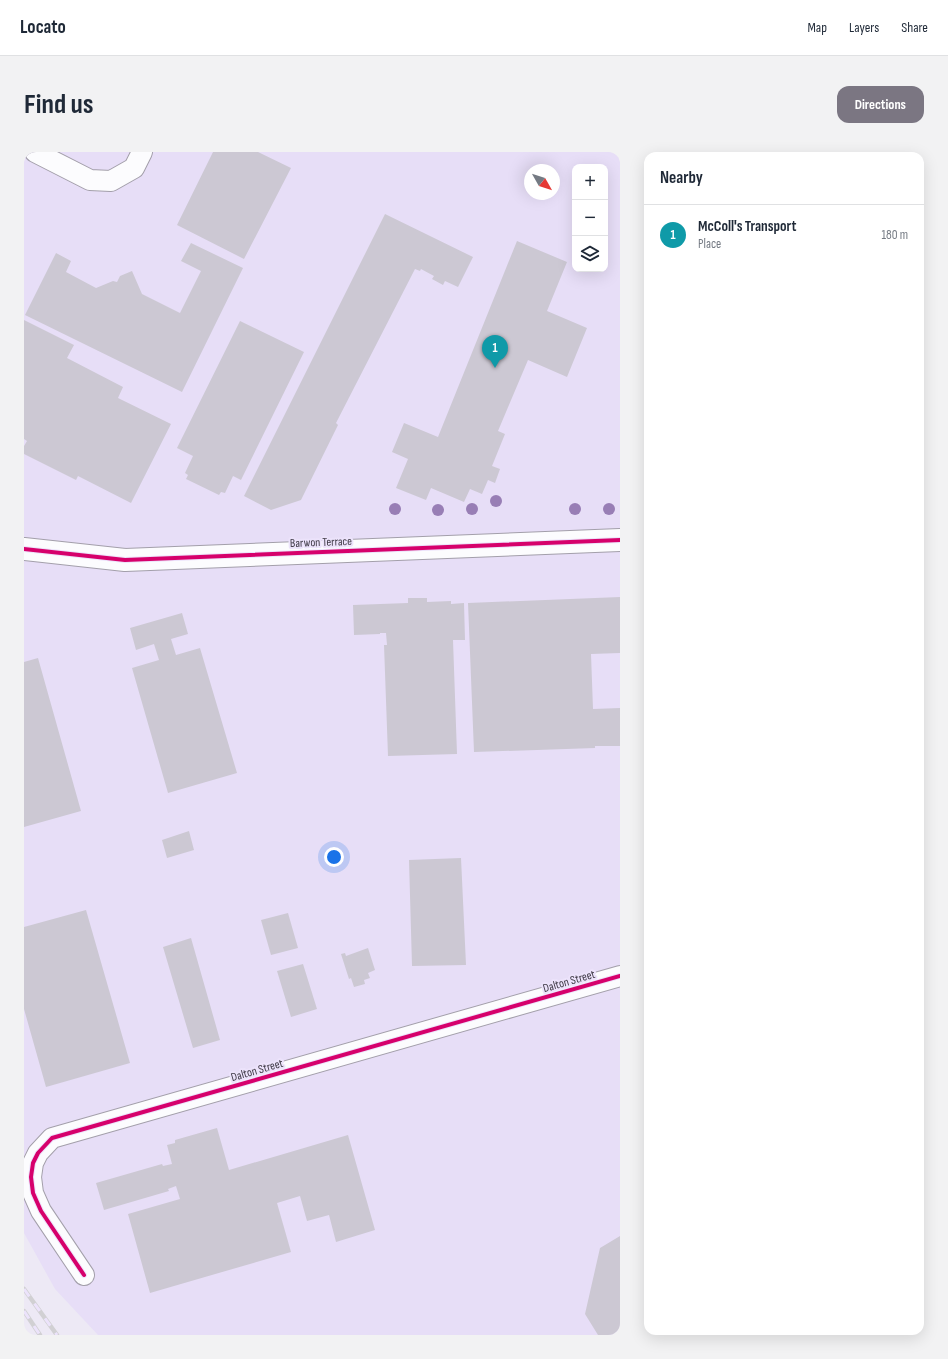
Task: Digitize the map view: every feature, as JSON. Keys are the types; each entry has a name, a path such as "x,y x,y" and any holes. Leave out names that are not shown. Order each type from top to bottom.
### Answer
{"street":[{"path":"35,152 90,180 111,182 134,168 142,152"},
{"name":"Barwon Terrace","path":"24,549 125,560 620,540"},
{"name":"Dalton Street","path":"84,1275 41,1211 33,1193 30,1177 33,1163 38,1153 52,1138 620,976"}],"shaded area":[{"path":"24,152 620,152 620,1335 98,1335 55,1289 24,1233"}],"building":[{"path":"213,152 258,152 291,168 244,259 177,225"},
{"path":"385,214 473,257 458,287 445,281 443,285 432,279 434,276 421,269 420,271 415,269 336,423 338,425 301,500 271,510 244,496"},
{"path":"517,241 567,262 547,311 587,328 567,377 528,360 498,431 505,434 492,466 500,469 495,483 488,480 482,494 470,489 464,502 431,488 426,500 396,488 408,459 392,452 404,423 438,437"},
{"path":"191,243 243,268 182,392 25,315 56,253 71,261 66,272 96,288 113,281 117,282 120,276 132,271 142,294 180,313 201,271 181,261"},
{"path":"24,320 74,345 67,358 123,387 118,398 171,424 131,503 78,476 76,480 24,454 24,446 27,441 24,439"},
{"path":"240,321 304,352 241,480 233,476 225,493 221,492 219,495 186,479 188,475 185,473 193,456 177,448"},
{"path":"620,597 620,653 591,654 593,709 620,708 620,746 474,752 468,603"},
{"path":"408,598 427,598 427,602 451,601 451,604 464,603 465,640 453,640 457,754 388,756 384,645 387,645 386,633 354,635 353,605 408,603"},
{"path":"182,613 188,634 171,639 176,655 200,648 237,773 168,793 132,668 159,660 154,644 136,650 130,628"},
{"path":"38,658 81,811 24,827 24,662"},
{"path":"189,831 194,850 167,858 162,840"},
{"path":"461,858 466,965 412,966 409,860"},
{"path":"86,910 130,1063 46,1087 24,1009 24,927"},
{"path":"288,913 298,948 271,955 261,920"},
{"path":"191,938 220,1040 193,1048 163,947"},
{"path":"368,948 375,970 368,973 370,978 364,980 365,984 354,987 351,978 349,979 341,954 345,953 346,956"},
{"path":"303,964 317,1009 291,1017 277,971"},
{"path":"217,1128 229,1170 348,1135 375,1230 336,1242 329,1215 307,1221 300,1196 277,1203 291,1252 150,1293 128,1214 180,1199 176,1186 168,1189 169,1191 104,1210 96,1183 162,1164 163,1166 172,1164 167,1145 175,1143 175,1140"},
{"path":"620,1236 620,1335 598,1335 585,1314 600,1248"}],"railway":[{"path":"24,1289 57,1335"},
{"path":"24,1311 40,1335"}],"cycle path":[{"path":"24,549 125,560 620,540"},
{"path":"84,1275 41,1211 33,1193 31,1177 33,1163 38,1153 52,1138 620,976"}],"place":[{"name":"McColl's Transport","path":"495,368"}]}
